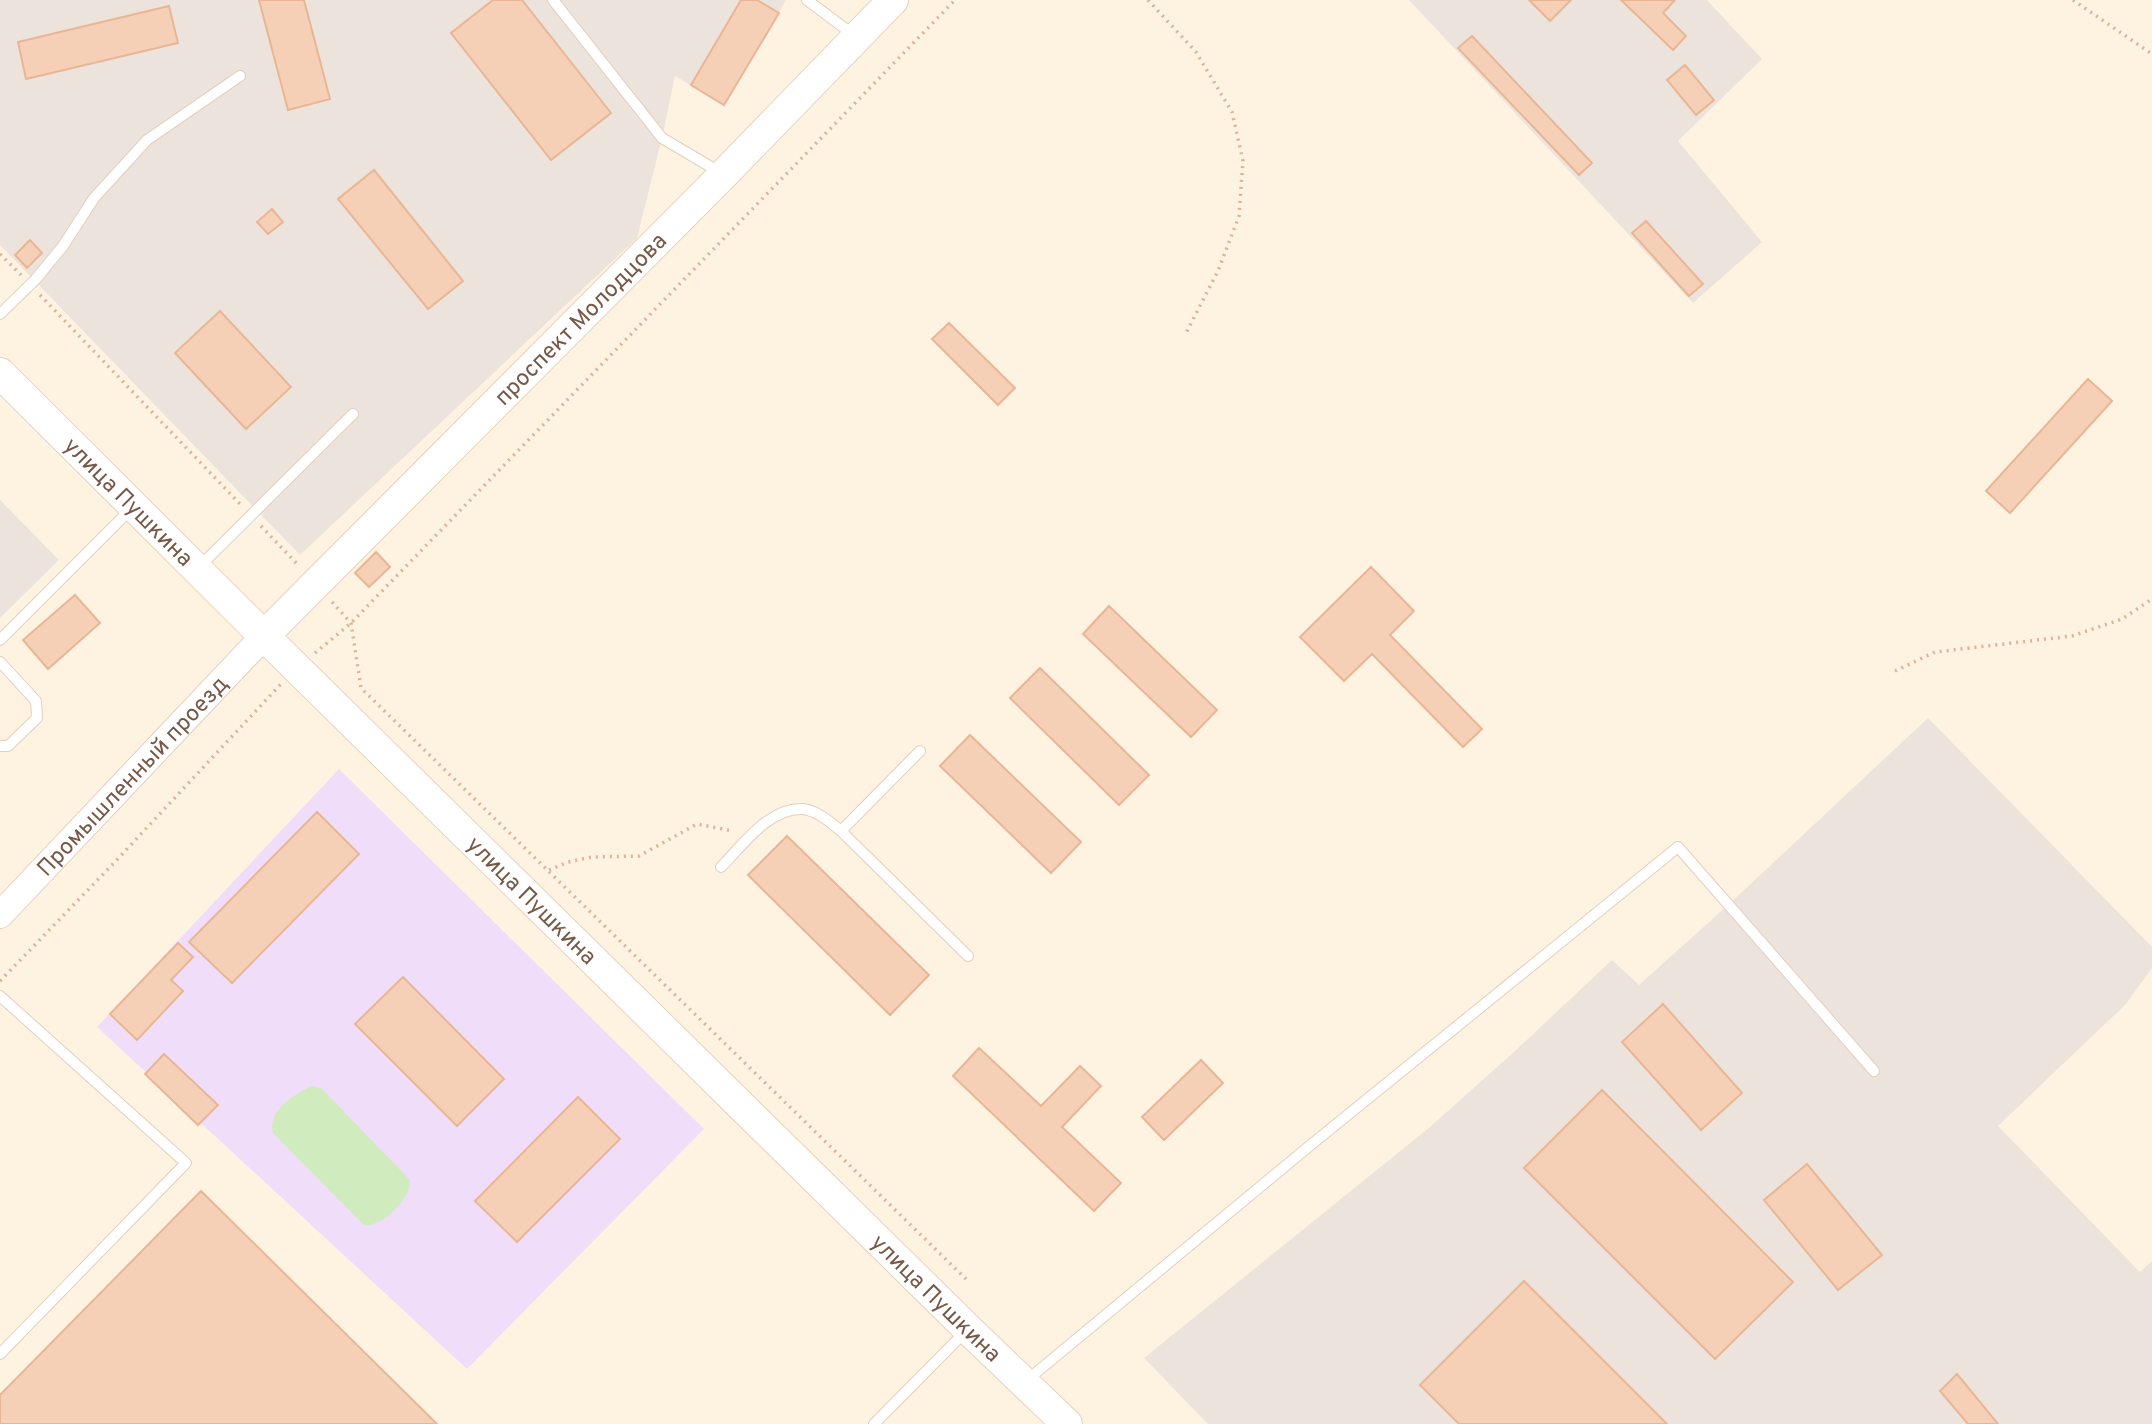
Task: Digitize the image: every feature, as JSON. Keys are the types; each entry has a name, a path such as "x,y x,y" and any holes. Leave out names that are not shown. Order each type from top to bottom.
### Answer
{"main road":[{"name":"проспект Молодцова","path":"264,636 724,174 893,0"},
{"name":"улица Пушкина","path":"0,373 264,636 1067,1424"}],"street":[{"name":"Промышленный проезд","path":"0,915 264,636"}],"lane":[{"path":"553,0 662,138 724,174"},
{"path":"807,0 857,38"},
{"path":"0,314 63,246 94,198 147,140 240,76"},
{"path":"197,569 353,414"},
{"path":"0,640 134,506"},
{"path":"0,662 36,701 37,719 8,746 0,746"},
{"path":"841,831 920,751"},
{"path":"721,867 765,823 783,812 803,809 822,816 841,831 968,956"},
{"path":"1024,1382 1296,1156 1678,847 1874,1071"},
{"path":"0,996 186,1163 0,1354"},
{"path":"874,1424 968,1329"}],"path":[{"path":"0,981 123,854 296,667 351,623 955,0"},
{"path":"1148,0 1196,52 1232,112 1244,160 1239,216 1218,271 1186,333"},
{"path":"2073,0 2152,54"},
{"path":"0,254 351,623 361,688 967,1280"},
{"path":"1895,671 1935,652 2072,636 2122,619 2152,599"},
{"path":"548,871 568,862 592,857 639,856 697,824 752,836"}],"shaded area":[{"path":"0,0 786,0 724,105 675,76 637,238 300,555 0,245"},
{"path":"1409,0 1707,0 1762,59 1678,141 1762,242 1693,303"},
{"path":"0,500 59,560 0,618"},
{"path":"1928,718 2152,947 2152,968 2126,1004 1998,1126 2140,1272 2152,1261 2152,1424 1208,1424 1144,1358 1430,1127 1612,960 1639,985"},
{"path":"339,769 704,1129 467,1369 97,1027"}],"green space":[{"path":"312,1086 321,1088 410,1180 401,1203 379,1222 364,1225 273,1133 272,1125 278,1111 290,1099"}],"building":[{"path":"259,0 304,0 330,99 288,110"},
{"path":"493,0 522,0 611,113 551,160 451,33"},
{"path":"741,0 757,0 779,13 724,105 691,85"},
{"path":"1529,0 1571,0 1550,21"},
{"path":"1621,0 1675,0 1663,13 1686,36 1673,50"},
{"path":"169,6 178,43 26,79 18,42"},
{"path":"1472,36 1592,163 1579,175 1458,48"},
{"path":"1685,65 1714,100 1696,115 1667,80"},
{"path":"374,170 463,281 428,309 338,199"},
{"path":"272,209 283,222 268,234 257,222"},
{"path":"1646,221 1703,284 1689,296 1632,233"},
{"path":"30,240 42,253 27,268 15,255"},
{"path":"220,311 291,387 246,429 175,353"},
{"path":"949,323 1015,388 998,405 932,339"},
{"path":"2088,379 2112,401 2010,513 1986,491"},
{"path":"376,552 390,567 369,587 355,573"},
{"path":"1371,567 1414,611 1390,635 1482,729 1463,747 1372,654 1344,681 1300,637"},
{"path":"75,595 100,623 48,669 23,640"},
{"path":"1109,606 1217,710 1191,737 1083,634"},
{"path":"1040,668 1149,775 1119,805 1010,698"},
{"path":"970,735 1081,842 1051,873 940,766"},
{"path":"317,812 359,854 232,983 189,942"},
{"path":"787,836 929,975 890,1015 748,875"},
{"path":"178,943 193,957 171,980 183,991 137,1040 110,1014"},
{"path":"403,977 504,1079 457,1126 355,1024"},
{"path":"1663,1004 1742,1093 1701,1130 1622,1042"},
{"path":"979,1048 1041,1106 1080,1066 1101,1086 1062,1127 1121,1183 1094,1211 953,1076"},
{"path":"164,1054 218,1105 198,1125 145,1074"},
{"path":"1201,1060 1223,1083 1164,1140 1142,1117"},
{"path":"1602,1090 1793,1282 1715,1359 1524,1168"},
{"path":"578,1097 620,1139 517,1242 475,1201"},
{"path":"1807,1164 1882,1255 1838,1290 1764,1200"},
{"path":"201,1191 437,1424 0,1424 0,1395"},
{"path":"1524,1281 1667,1424 1459,1424 1420,1385"},
{"path":"1957,1374 1998,1424 1968,1424 1940,1391"}]}
